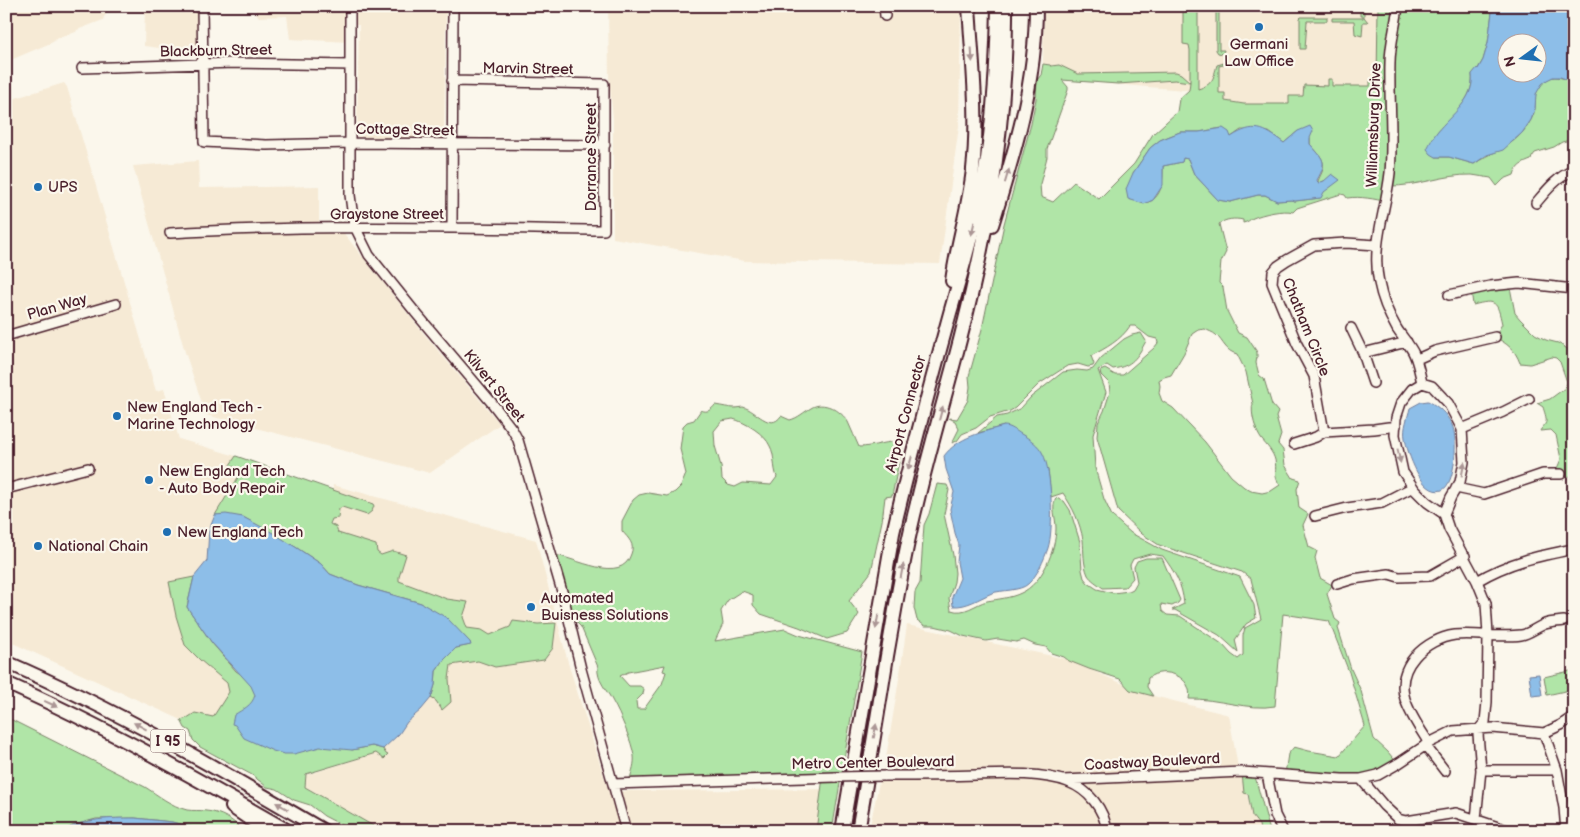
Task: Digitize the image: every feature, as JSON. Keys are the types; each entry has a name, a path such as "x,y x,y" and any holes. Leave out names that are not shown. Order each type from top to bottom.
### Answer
{"highway":[{"path":"945,332 954,266 970,193 974,156 975,120 969,6"},
{"name":"Airport Connector","path":"842,831 892,540 904,488 970,242 984,174 993,106 998,6"},
{"path":"972,289 990,196 1000,127 1005,60 1006,6"},
{"path":"858,831 897,600 912,524 972,289 1013,158 1026,105 1034,58 1036,6"},
{"name":"I 95","path":"6,662 75,693 166,740 324,831"},
{"name":"I 95","path":"6,683 85,720 159,758 288,831"},
{"path":"159,758 267,831"}],"street":[{"path":"202,6 203,63"},
{"name":"Kilvert Street","path":"350,6 350,195 355,228 373,261 492,402 518,440 563,594 584,682 626,831"},
{"path":"452,228 453,6"},
{"path":"884,6 885,16"},
{"name":"Williamsburg Drive","path":"1398,6 1394,22 1390,62 1390,174 1377,245 1377,272 1387,308 1416,359 1422,383"},
{"name":"Blackburn Street","path":"82,68 203,63 350,65"},
{"name":"Cottage Street","path":"203,63 204,142 266,145 350,143 605,145"},
{"name":"Marvin Street","path":"452,81 604,84"},
{"name":"Dorrance Street","path":"604,84 604,230"},
{"path":"1536,203 1554,182 1574,170"},
{"name":"Graystone Street","path":"170,233 231,229 355,228 604,230"},
{"name":"Chatham Circle","path":"1324,432 1314,376 1297,344 1272,283 1273,272 1287,260 1314,245 1346,242 1377,245"},
{"path":"1449,295 1490,286 1519,283 1574,288"},
{"name":"Plan Way","path":"6,336 116,304"},
{"path":"1351,328 1363,353 1373,383"},
{"path":"1416,359 1435,352 1495,337"},
{"path":"1363,353 1407,342"},
{"path":"1444,514 1460,482 1464,462 1462,430 1448,403 1432,386 1422,383 1413,387 1402,403 1396,418 1396,443 1403,472 1427,502 1444,514 1449,530 1478,581 1486,603 1488,635 1487,702 1485,722 1478,734 1481,770 1476,819"},
{"path":"1462,430 1529,399"},
{"path":"1294,444 1316,437 1324,432 1396,426"},
{"path":"6,490 88,468"},
{"path":"1456,488 1484,494 1543,474 1561,474"},
{"path":"1315,516 1347,508 1382,503 1413,486"},
{"path":"1478,581 1511,563 1574,548"},
{"path":"1337,584 1353,579 1389,574 1398,577 1430,576 1465,556"},
{"path":"1445,771 1427,744 1404,698 1403,682 1408,667 1419,651 1436,640 1453,635 1524,635 1546,624 1564,621"},
{"path":"1566,831 1557,770 1544,733 1574,716"},
{"name":"Coastway Boulevard","path":"1063,780 1242,772 1361,779 1378,775 1427,744 1453,731 1493,728 1544,733"},
{"path":"1481,770 1557,770"},
{"name":"Metro Center Boulevard","path":"613,784 1018,774 1063,780 1076,786 1090,796 1100,810 1107,831"},
{"path":"1267,774 1275,815 1284,831"},
{"path":"1361,779 1398,819 1406,821 1456,813 1510,831"}],"shaded area":[{"path":"6,6 111,6 107,8 107,13 103,20 6,62"},
{"path":"145,6 198,6 197,53 144,46"},
{"path":"256,6 446,6 444,139 357,137 359,25 352,25 350,42 290,39 287,16 259,17 256,13"},
{"path":"608,6 961,6 959,126 940,264 745,261 613,238 613,118 609,78"},
{"path":"1043,6 1378,6 1378,81 1370,86 1304,86 1303,96 1289,104 1244,104 1224,101 1197,91 1062,80 1059,65 1043,64"},
{"path":"64,83 67,87 156,391 164,389 179,439 236,456 230,466 242,470 215,515 209,530 207,561 194,577 236,671 219,737 6,640 6,101"},
{"path":"198,161 199,188 319,186 319,224 338,226 424,334 500,424 430,473 206,415 185,352 133,166"},
{"path":"333,485 536,540 569,666 609,792 834,789 829,831 382,831 305,787 306,775 377,753 399,734 407,722 421,710 330,574"},
{"path":"907,625 1066,659 1146,694 1229,715 1239,773 1242,773 1252,816 1259,825 1260,831 869,831 880,778 883,776"}],"green space":[{"path":"1183,6 1198,6 1198,89 1210,83 1217,65 1224,63 1224,65 1219,66 1219,93 1225,93 1225,101 1244,104 1289,104 1289,96 1303,96 1304,85 1328,86 1328,79 1332,79 1332,86 1370,86 1370,81 1377,81 1378,6 1497,6 1492,12 1488,43 1483,60 1472,74 1470,91 1461,106 1437,132 1436,157 1449,157 1474,164 1505,146 1522,133 1533,116 1535,96 1544,82 1548,82 1548,79 1552,77 1557,77 1574,82 1574,139 1535,153 1531,160 1518,167 1514,175 1504,179 1497,186 1491,178 1472,175 1451,176 1410,185 1389,186 1388,202 1373,199 1347,198 1341,194 1297,208 1293,212 1284,211 1267,214 1243,223 1243,220 1233,219 1219,224 1226,252 1221,262 1219,283 1223,287 1227,311 1238,333 1247,337 1257,352 1256,363 1259,375 1264,379 1272,405 1278,412 1276,417 1281,435 1278,444 1283,450 1285,465 1293,478 1300,480 1297,489 1299,508 1308,514 1303,525 1309,547 1317,551 1315,558 1320,578 1332,585 1327,594 1335,619 1340,623 1338,628 1351,669 1361,691 1374,739 1397,763 1366,778 1285,774 1288,754 1294,747 1339,756 1365,726 1349,672 1329,621 1283,614 1275,706 1255,707 1211,700 1189,699 1187,685 1176,675 1169,673 1155,674 1148,678 1147,687 1153,696 1130,690 1120,679 1069,661 1064,657 1051,653 1046,647 1024,640 1016,642 998,639 986,641 963,636 951,630 925,626 917,620 914,608 915,592 920,583 924,525 937,484 947,485 949,490 944,514 955,573 949,598 951,610 965,610 983,602 1013,596 1029,589 1041,574 1053,546 1056,528 1054,505 1056,498 1064,501 1070,510 1080,542 1084,578 1097,589 1113,593 1129,591 1133,589 1137,582 1134,567 1137,561 1146,558 1162,558 1180,600 1172,606 1161,604 1162,611 1167,615 1180,616 1222,644 1238,659 1243,655 1245,628 1261,619 1251,579 1242,572 1159,545 1142,534 1118,511 1097,437 1098,423 1110,392 1109,383 1101,375 1100,371 1105,369 1115,375 1123,375 1158,343 1157,339 1149,337 1135,326 1130,326 1118,340 1091,356 1093,366 1088,367 1078,364 1067,366 1039,384 1015,408 990,417 976,428 962,434 957,441 952,443 959,429 955,421 949,418 957,419 968,400 969,376 982,329 1004,224 1031,124 1036,99 1037,80 1041,75 1043,64 1059,65 1078,74 1176,72 1190,82 1189,45 1183,44","holes":["1062,80 1118,84 1175,80 1190,82 1189,90 1179,99 1177,112 1153,134 1134,164 1099,199 1074,182 1053,202 1041,197 1040,184 1047,157 1047,149 1068,90 1068,87","1222,128 1231,137 1241,130 1269,132 1284,143 1298,131 1310,138 1310,144 1318,153 1323,163 1318,183 1324,181 1320,198 1277,201 1265,195 1258,195 1230,202 1218,200 1194,174 1188,159 1183,158 1182,162 1163,166 1159,192 1148,203 1133,173 1150,148 1160,140 1180,132 1199,132","1205,329 1216,335 1227,349 1237,354 1246,372 1256,428 1275,460 1276,476 1280,485 1271,491 1262,493 1251,491 1244,487 1231,476 1205,442 1173,408 1162,401 1159,393 1159,380 1171,375 1184,353 1192,334 1198,330"]},
{"path":"1216,6 1219,6 1219,50 1224,50 1223,54 1218,53 1216,50"},
{"path":"1360,10 1364,11 1364,17 1368,22 1363,22 1362,36 1355,34 1354,21 1332,21 1332,18 1363,18 1363,16 1360,16"},
{"path":"1301,17 1327,17 1327,21 1307,21 1305,49 1300,49"},
{"path":"1509,282 1515,313 1520,319 1535,334 1546,340 1558,343 1574,353 1574,480 1570,476 1566,477 1556,471 1561,459 1556,435 1551,430 1540,431 1546,419 1543,407 1537,403 1550,399 1565,388 1567,382 1560,362 1552,357 1530,364 1520,363 1510,347 1495,337 1502,324 1497,306 1491,302 1473,305 1471,290"},
{"path":"1141,333 1146,341 1133,360 1120,368 1113,369 1107,365 1098,370 1106,392 1093,435 1095,468 1104,499 1112,516 1131,533 1162,550 1240,577 1254,605 1256,618 1246,624 1235,640 1238,652 1219,635 1172,610 1184,604 1182,590 1163,556 1150,554 1133,559 1130,565 1133,578 1125,587 1103,588 1093,580 1088,575 1085,566 1082,533 1078,521 1063,493 1051,497 1048,470 1004,426 978,433 997,417 1007,415 1021,408 1031,397 1063,372 1093,369 1101,358 1124,339"},
{"path":"715,405 733,408 743,407 772,422 781,416 790,420 796,418 811,408 821,405 836,410 845,418 859,447 903,442 892,496 885,497 871,572 849,601 859,614 847,633 827,639 761,614 753,605 753,595 742,591 728,600 721,611 723,624 715,641 785,629 799,635 862,652 832,831 816,831 823,777 630,779 634,759 631,743 619,714 601,681 598,667 581,627 572,618 554,555 597,567 618,568 626,563 631,554 632,547 631,542 622,531 622,521 633,500 639,495 648,493 667,496 681,486 686,474 680,449 683,426 687,422 694,420 701,410 710,410","holes":["733,419 754,429 764,437 772,450 777,477 771,485 743,483 735,487 728,485 722,479 714,431 722,421","665,665 663,671 666,672 662,684 644,709 637,709 636,701 643,694 644,689 640,686 629,686 620,676 628,672"]},
{"path":"236,456 373,504 372,511 367,515 342,507 339,509 338,518 332,519 330,524 336,527 338,533 376,545 377,552 381,555 393,551 406,555 399,581 447,599 468,602 463,617 467,628 482,630 490,635 510,627 513,621 538,624 556,623 553,648 544,660 495,667 478,661 451,665 449,679 451,702 442,710 436,701 431,698 435,685 436,671 456,648 470,645 470,642 421,603 358,585 330,574 321,564 297,548 243,517 215,515 242,471 230,465"},
{"path":"194,577 187,607 212,643 236,671 352,750 372,746 383,749 388,755 384,759 376,753 306,774 305,787 382,831 353,831 324,816 310,805 294,800 277,789 267,787 252,775 200,747 193,740 190,731 185,728 181,720 195,713 213,717 229,692 227,683 185,645 176,616 169,582"},
{"path":"1574,670 1574,689 1547,695 1544,677"},
{"path":"6,717 145,787 176,806 187,810 211,812 221,815 231,820 243,831 205,831 172,822 135,818 96,819 74,825 63,831 6,831"},
{"path":"1242,773 1254,773 1270,831 1260,831 1259,825 1252,816 1248,794 1244,793"}],"water":[{"path":"1497,6 1574,6 1574,82 1560,77 1548,80 1548,32 1498,32 1498,82 1544,82 1536,94 1535,109 1531,120 1522,133 1503,150 1487,155 1474,164 1449,157 1436,157 1427,149 1443,125 1466,99 1470,92 1472,74 1478,69 1483,60 1488,43 1492,12"},
{"path":"1310,126 1313,131 1310,144 1323,160 1317,180 1318,183 1324,181 1332,174 1340,180 1324,192 1321,198 1277,201 1265,195 1258,195 1230,202 1218,200 1194,174 1188,159 1183,158 1182,162 1163,166 1163,185 1153,200 1144,204 1128,199 1126,189 1133,173 1150,148 1160,140 1180,132 1199,132 1223,128 1229,132 1231,137 1239,132 1253,128 1265,131 1284,143 1298,131"},
{"path":"1428,401 1445,414 1454,431 1453,470 1447,486 1442,490 1428,487 1422,480 1412,462 1405,438 1405,426 1410,408 1421,402"},
{"path":"1004,426 1013,429 1034,442 1046,462 1051,501 1051,528 1048,548 1037,572 1025,586 992,593 968,604 953,606 952,597 960,578 957,562 959,545 950,509 954,492 946,469 944,456 956,444 964,440 979,433"},
{"path":"226,514 243,517 273,533 321,564 330,574 358,585 421,603 447,618 470,642 471,645 456,648 444,660 436,671 435,685 431,698 383,749 372,746 352,750 320,747 294,754 284,754 244,738 235,725 232,724 234,715 249,705 255,695 251,686 212,643 187,607 194,577 207,561 209,530 215,515"},
{"path":"1539,674 1542,695 1532,696 1529,675"},
{"path":"135,818 172,822 205,831 63,831 89,821"}],"place":[{"name":"Germani Law Office","path":"1259,27"},
{"name":"UPS","path":"38,187"},
{"name":"New England Tech - Marine Technology","path":"117,416"},
{"name":"New England Tech - Auto Body Repair","path":"149,480"},
{"name":"New England Tech","path":"167,532"},
{"name":"National Chain","path":"38,546"},
{"name":"Automated Buisness Solutions","path":"531,607"}]}
